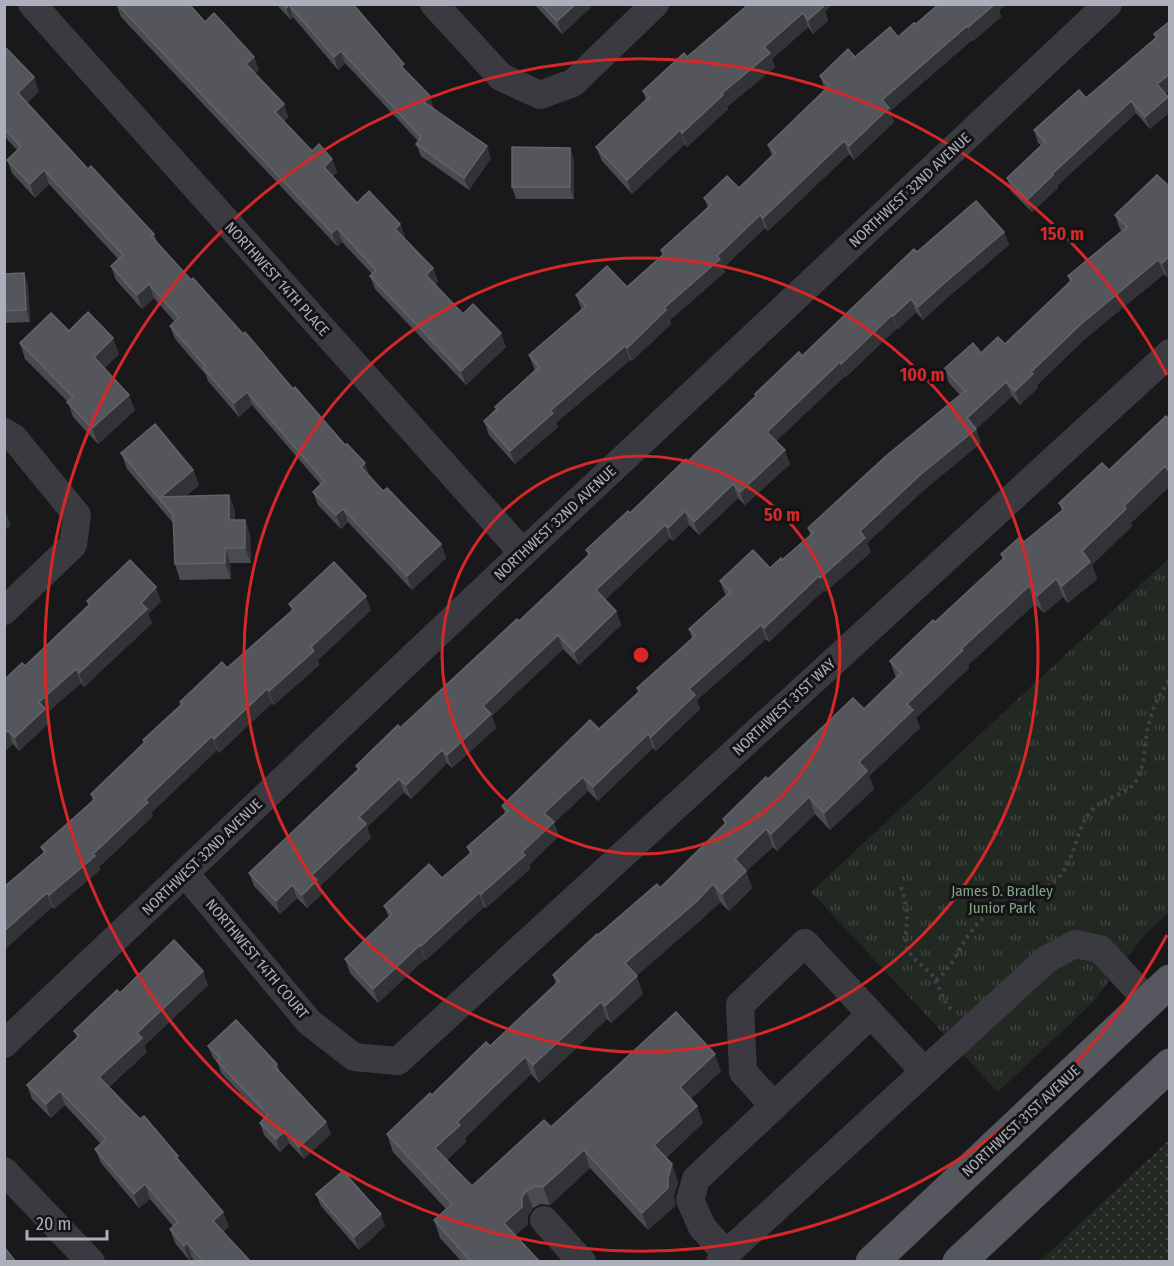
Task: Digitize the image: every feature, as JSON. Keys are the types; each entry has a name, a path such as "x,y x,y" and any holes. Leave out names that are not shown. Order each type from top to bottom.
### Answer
{"main road":[{"name":"NORTHWEST 31ST AVENUE","path":"872,1262 1159,991"},
{"path":"959,1262 1170,1065"}],"street":[{"name":"NORTHWEST 14TH PLACE","path":"32,4 522,553"},
{"path":"434,4 501,76 540,95 573,83 655,4"},
{"name":"NORTHWEST 32ND AVENUE","path":"4,1044 522,553 1108,4"},
{"name":"NORTHWEST 31ST WAY","path":"398,1061 1170,353"},
{"path":"4,432 14,438 77,515 73,545 4,611"},
{"name":"NORTHWEST 14TH COURT","path":"185,873 309,1022 354,1057 398,1061"},
{"path":"774,1106 743,1072 740,1005 805,944 924,1071"},
{"path":"871,1014 696,1179 690,1200 702,1227 723,1258 1047,958 1075,944 1100,950 1159,991"},
{"path":"4,1171 91,1262"},
{"path":"544,1220 582,1262"}],"path":[{"path":"936,980 949,968 968,933 981,919 996,909 1039,892 1055,880 1067,866 1085,818 1095,807 1126,792 1136,781 1143,766 1151,713 1162,690 1170,680"},
{"path":"901,887 906,908 907,946 913,957 931,973 942,996 955,1013"}],"green space":[{"name":"James D. Bradley Junior Park","path":"1169,558 1169,912 1143,937 1093,1002 998,1092 811,892"},
{"path":"1169,1140 1169,1261 1040,1261"}],"building":[{"path":"117,4 189,4 205,22 214,13 254,57 246,64 284,104 275,112 312,151 319,144 332,159 324,167 357,203 369,191 400,224 395,229 433,268 426,275 463,314 473,304 501,333 461,371 370,276 376,270 337,228 332,233"},
{"path":"283,4 353,4 404,64 401,66 430,96 424,102 487,146 464,178 416,144 421,137 341,51 334,57 289,5 286,8"},
{"path":"541,4 576,4 557,21"},
{"path":"749,4 822,4 823,7 808,20 803,13 764,47 770,53 721,94 723,95 682,133 680,130 627,180 596,147 649,97 643,91 684,53 687,57"},
{"path":"939,4 995,4 882,100 889,108 849,146 844,141 763,218 760,215 717,256 720,259 664,308 666,310 627,348 625,346 550,411 553,413 510,451 484,421 497,409 495,407 539,367 529,355 586,306 576,295 607,266 627,287 664,254 661,250 711,205 704,198 727,176 739,188 775,153 768,145 829,86 820,76 848,49 855,57 890,27 898,37"},
{"path":"1170,21 1170,74 1157,84 1168,97 1145,117 1131,101 1027,200 1007,178 1045,142 1034,130 1079,90 1086,98 1157,37 1154,34"},
{"path":"4,46 34,77 18,93 88,169 91,166 154,234 151,236 191,280 193,278 243,334 245,332 293,389 295,387 345,445 347,444 365,463 361,467 383,491 387,488 441,544 407,576 343,509 336,515 313,492 324,481 247,392 234,403 170,326 179,318 149,284 137,295 111,266 123,255 44,170 30,184 7,160 21,147 4,128"},
{"path":"512,147 570,148 570,187 512,187"},
{"path":"1157,175 1170,187 1170,256 1162,263 1158,260 1081,324 1031,372 1033,374 1015,391 1006,382 967,418 976,429 920,475 860,531 865,538 820,578 819,576 764,628 761,625 689,689 695,695 651,737 648,734 593,787 583,777 544,813 554,822 522,852 525,855 420,945 373,989 345,959 392,914 384,906 429,864 442,878 472,852 467,847 508,811 502,806 590,720 599,729 640,691 637,688 695,636 689,629 730,592 720,581 753,550 770,568 781,558 782,560 813,533 808,528 886,456 965,391 944,369 973,343 981,353 998,337 1005,344 1072,280 1068,276 1127,227 1115,215"},
{"path":"976,201 1004,232 918,307 911,299 892,315 767,432 785,450 740,492 733,484 694,522 685,511 668,528 665,525 596,590 616,611 574,652 558,635 483,706 491,714 447,755 442,750 406,785 399,779 359,817 366,824 312,875 317,880 302,895 292,885 276,901 249,873 359,769 356,766 398,725 400,728 517,619 519,621 590,554 586,550 628,511 630,513 686,459 688,461 799,352 802,356 914,249 917,252"},
{"path":"24,273 26,310 4,311 4,274"},
{"path":"88,312 113,338 94,357 129,395 92,428 67,402 73,397 20,343 51,313 69,331"},
{"path":"1166,416 1170,420 1170,470 1165,466 1124,506 1126,509 1082,551 1090,562 1062,586 1056,579 1037,596 1029,586 961,649 963,650 907,704 913,710 859,762 867,771 824,813 809,797 771,834 766,829 735,859 746,871 722,894 713,884 696,902 625,963 637,976 605,1006 601,1002 533,1065 525,1057 457,1122 460,1125 435,1148 472,1186 544,1120 551,1127 676,1012 715,1054 680,1087 697,1106 654,1145 672,1164 668,1188 642,1213 584,1150 543,1187 535,1186 526,1191 522,1198 522,1207 504,1223 540,1262 471,1262 434,1220 452,1204 387,1134 430,1093 432,1095 486,1042 490,1046 559,981 553,975 597,934 657,884 660,888 726,823 723,819 853,698 864,709 901,673 890,661 1004,558 1001,554 1020,537 1024,542 1064,509 1059,503 1102,463 1109,470"},
{"path":"155,424 193,470 161,497 229,495 229,520 245,520 245,548 225,548 225,563 175,564 173,515 121,453"},
{"path":"130,560 156,587 141,603 147,609 79,673 76,669 39,702 45,709 15,737 8,731 4,734 4,680 22,663 25,666 90,604 87,601"},
{"path":"334,562 366,596 311,647 314,651 269,691 267,689 214,739 212,736 145,800 148,802 93,854 95,856 49,895 47,893 4,931 4,887 45,852 41,847 95,799 91,794 145,742 143,740 182,704 180,702 222,662 227,668 294,609 289,604"},
{"path":"174,940 203,971 137,1033 142,1038 99,1077 140,1119 144,1116 178,1156 176,1157 223,1212 213,1221 251,1262 204,1262 187,1243 184,1246 170,1229 178,1222 145,1184 134,1194 95,1149 106,1139 60,1091 46,1104 27,1085 79,1036 74,1031 117,990 120,993"},
{"path":"236,1020 277,1064 274,1066 326,1122 299,1147 285,1131 276,1139 260,1123 268,1115 217,1061 220,1058 208,1046"},
{"path":"343,1171 381,1214 354,1237 316,1194"},
{"path":"4,1247 16,1262 4,1262"}]}
